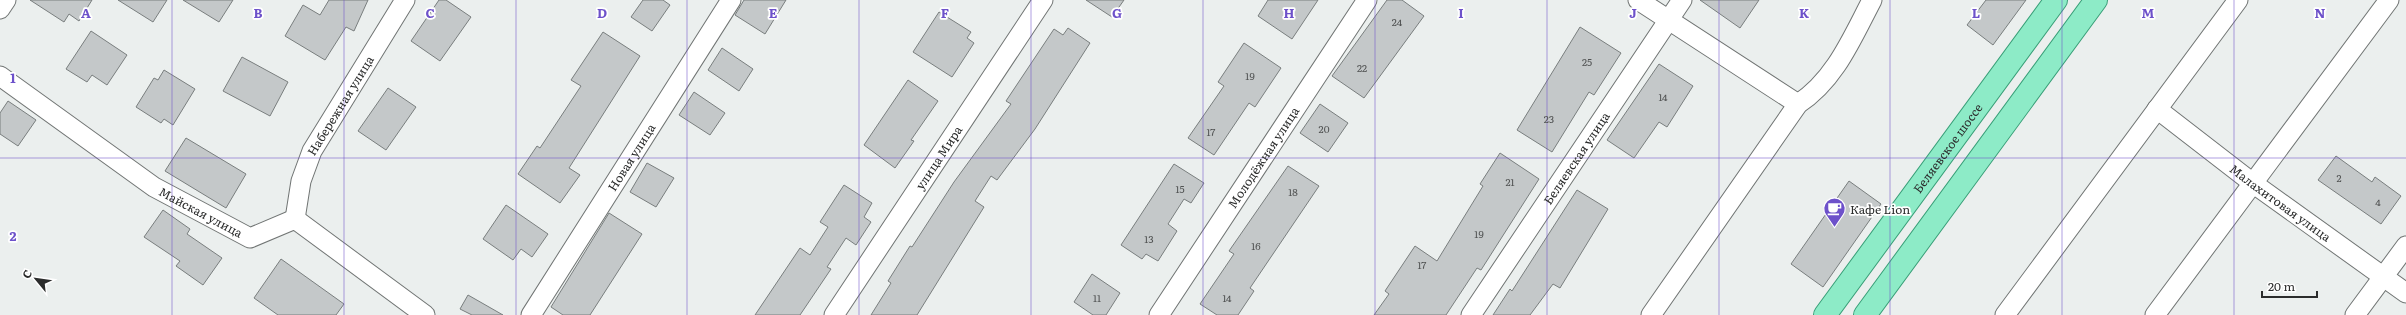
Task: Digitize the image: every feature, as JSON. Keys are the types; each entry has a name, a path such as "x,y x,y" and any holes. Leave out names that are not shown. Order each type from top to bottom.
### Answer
{"main road":[{"name":"Беляевское шоссе","path":"1825,315 2056,0"},
{"path":"1865,315 2096,0"}],"street":[{"path":"0,9 6,0"},
{"name":"Набережная улица","path":"295,219 301,181 312,151 405,0"},
{"name":"Новая улица","path":"531,315 731,0"},
{"name":"улица Мира","path":"834,315 1043,0"},
{"name":"Молодёжная улица","path":"1159,315 1367,0"},
{"path":"1638,0 1798,104"},
{"name":"Беляевская улица","path":"1471,315 1682,0"},
{"path":"1651,315 1798,104 1814,93 1836,67 1872,0"},
{"path":"2004,315 2238,0"},
{"path":"2155,315 2254,184 2389,0"},
{"name":"Майская улица","path":"0,76 154,187 250,238 295,219"},
{"name":"Малахитовая улица","path":"2157,109 2254,184 2406,293"},
{"path":"295,219 425,315"},
{"path":"2355,315 2406,246"}],"building":[{"path":"30,0 92,0 79,21 69,14 64,22"},
{"path":"118,0 167,0 153,22"},
{"path":"183,0 233,0 219,22"},
{"path":"329,0 368,0 354,31 346,27 325,60 285,36 303,5 320,15"},
{"path":"439,0 446,0 471,17 440,61 411,41"},
{"path":"643,0 663,0 670,5 652,31 631,17"},
{"path":"744,0 786,0 765,34 735,15"},
{"path":"1086,0 1124,0 1112,17"},
{"path":"1268,0 1318,0 1292,39 1258,16"},
{"path":"1387,0 1402,0 1424,16 1364,98 1332,76"},
{"path":"1700,0 1759,0 1740,28"},
{"path":"1986,0 2026,0 1993,45 1967,25"},
{"path":"939,12 971,32 967,38 974,43 952,77 913,52"},
{"path":"1580,27 1621,53 1594,95 1589,92 1552,152 1517,130"},
{"path":"1068,28 1090,43 1035,129 997,180 991,176 975,201 984,207 917,315 871,315 891,283 888,281 910,246 912,247 954,182 1011,104 1006,101 1054,29 1063,35"},
{"path":"91,31 127,55 107,85 92,75 87,82 66,69"},
{"path":"603,32 640,56 569,168 580,175 560,203 518,174 537,146 540,148 581,86 571,80"},
{"path":"1244,43 1281,68 1255,107 1249,103 1214,155 1188,138 1224,86 1218,82"},
{"path":"722,48 753,69 739,91 708,70"},
{"path":"242,57 288,82 270,116 223,91"},
{"path":"1659,64 1693,86 1667,127 1659,122 1634,158 1607,140"},
{"path":"164,70 195,89 173,125 164,119 161,123 136,107 154,78 158,80"},
{"path":"908,80 938,101 911,140 914,141 895,168 864,145"},
{"path":"388,88 416,107 386,150 358,131"},
{"path":"694,92 725,113 710,135 679,115"},
{"path":"8,101 36,120 18,146 0,134 0,113"},
{"path":"1320,104 1348,123 1328,152 1300,133"},
{"path":"186,138 246,174 226,208 165,171"},
{"path":"1500,153 1539,179 1481,270 1477,268 1446,315 1374,315 1389,294 1385,291 1415,246 1437,261 1483,186 1480,184"},
{"path":"2336,156 2372,182 2375,177 2401,196 2381,224 2318,180"},
{"path":"647,163 674,178 656,207 630,192"},
{"path":"1174,164 1204,183 1191,203 1184,199 1168,224 1177,231 1158,261 1146,254 1142,259 1121,245"},
{"path":"1288,166 1319,186 1250,288 1254,291 1238,315 1217,315 1200,304 1234,254 1229,251"},
{"path":"1849,181 1881,204 1823,287 1791,264"},
{"path":"844,185 872,203 864,217 871,222 856,245 846,238 827,267 831,269 800,315 755,315 800,248 810,255 828,227 820,222"},
{"path":"1577,190 1608,209 1560,288 1553,284 1530,315 1493,315 1510,289 1512,291"},
{"path":"506,205 548,234 532,257 521,249 513,260 483,239"},
{"path":"163,210 190,229 187,234 222,258 203,285 176,266 180,261 144,237"},
{"path":"609,213 642,234 590,315 563,315 551,307"},
{"path":"281,259 344,304 336,315 278,315 254,298"},
{"path":"1092,274 1120,293 1106,315 1093,315 1074,302"},
{"path":"468,295 503,315 472,315 460,309"}],"place":[{"name":"Кафе Lion","path":"1835,228"}]}
